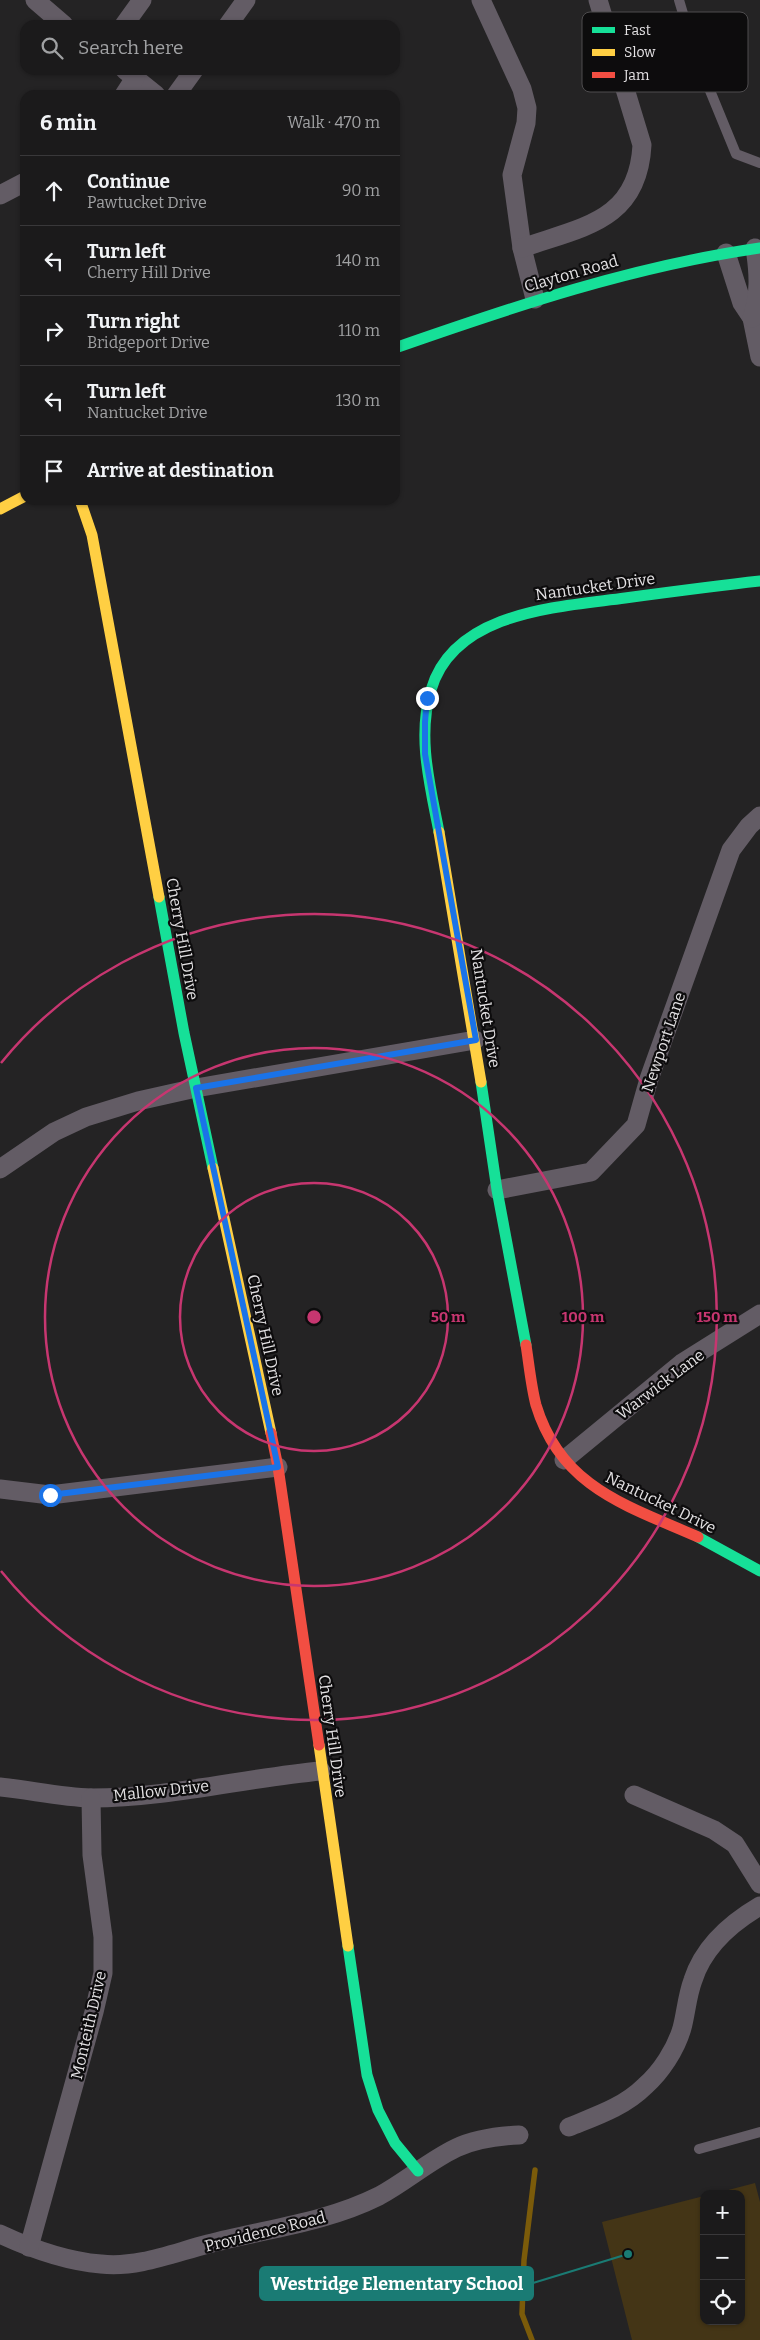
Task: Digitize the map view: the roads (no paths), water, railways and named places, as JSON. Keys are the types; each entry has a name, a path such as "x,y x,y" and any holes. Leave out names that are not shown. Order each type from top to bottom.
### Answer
{"street":[{"path":"35,0 58,20"},
{"path":"128,20 142,0"},
{"path":"232,20 246,0"},
{"path":"480,0 522,89 527,108 526,123 512,175 522,248 535,299"},
{"path":"598,0 602,12"},
{"path":"125,90 130,75"},
{"path":"131,75 150,90"},
{"path":"180,90 190,75"},
{"path":"522,248 603,220 630,194 642,158 642,145 626,92"},
{"path":"0,195 20,185"},
{"path":"752,318 758,300 757,248"},
{"name":"Clayton Road","path":"400,346 535,299 650,268 757,248"},
{"path":"726,253 742,303 752,318 760,357"},
{"path":"0,509 20,499"},
{"name":"Cherry Hill Drive","path":"82,505 92,535 184,1034 278,1467 367,2075 378,2110 395,2144 418,2171"},
{"name":"Nantucket Drive","path":"760,581 531,611 471,637 451,654 437,676 427,698 425,722 425,754 476,1040 497,1190 516,1282 536,1404 542,1420 564,1460 581,1478 603,1495 730,1553 760,1571"},
{"name":"Newport Lane","path":"497,1190 591,1172 636,1125 649,1079 731,850 749,826 760,816"},
{"path":"0,1169 54,1132 86,1117 138,1101 196,1088 476,1040"},
{"name":"Warwick Lane","path":"564,1460 682,1363 760,1314"},
{"path":"0,1489 50,1495 278,1467"},
{"name":"Mallow Drive","path":"0,1787 91,1798 169,1792 273,1775 321,1771"},
{"path":"634,1795 714,1830 735,1844 760,1884"},
{"name":"Monteith Drive","path":"29,2247 94,2012 102,1973 103,1937 92,1855 91,1798"},
{"path":"569,2128 612,2109 646,2086 666,2060 681,2031 693,1980 704,1957 718,1937 742,1916 760,1906"},
{"name":"Providence Road","path":"0,2234 29,2247 94,2263 137,2263 339,2213 379,2196 456,2148 484,2139 519,2135"}],"lane":[{"path":"679,0 683,12"},
{"path":"711,92 736,154 760,163"},
{"path":"699,2149 760,2132"}],"waterway":[{"path":"532,2340 522,2314 524,2260 535,2170"}],"place":[{"name":"Westridge Elementary School","path":"628,2254"}]}
